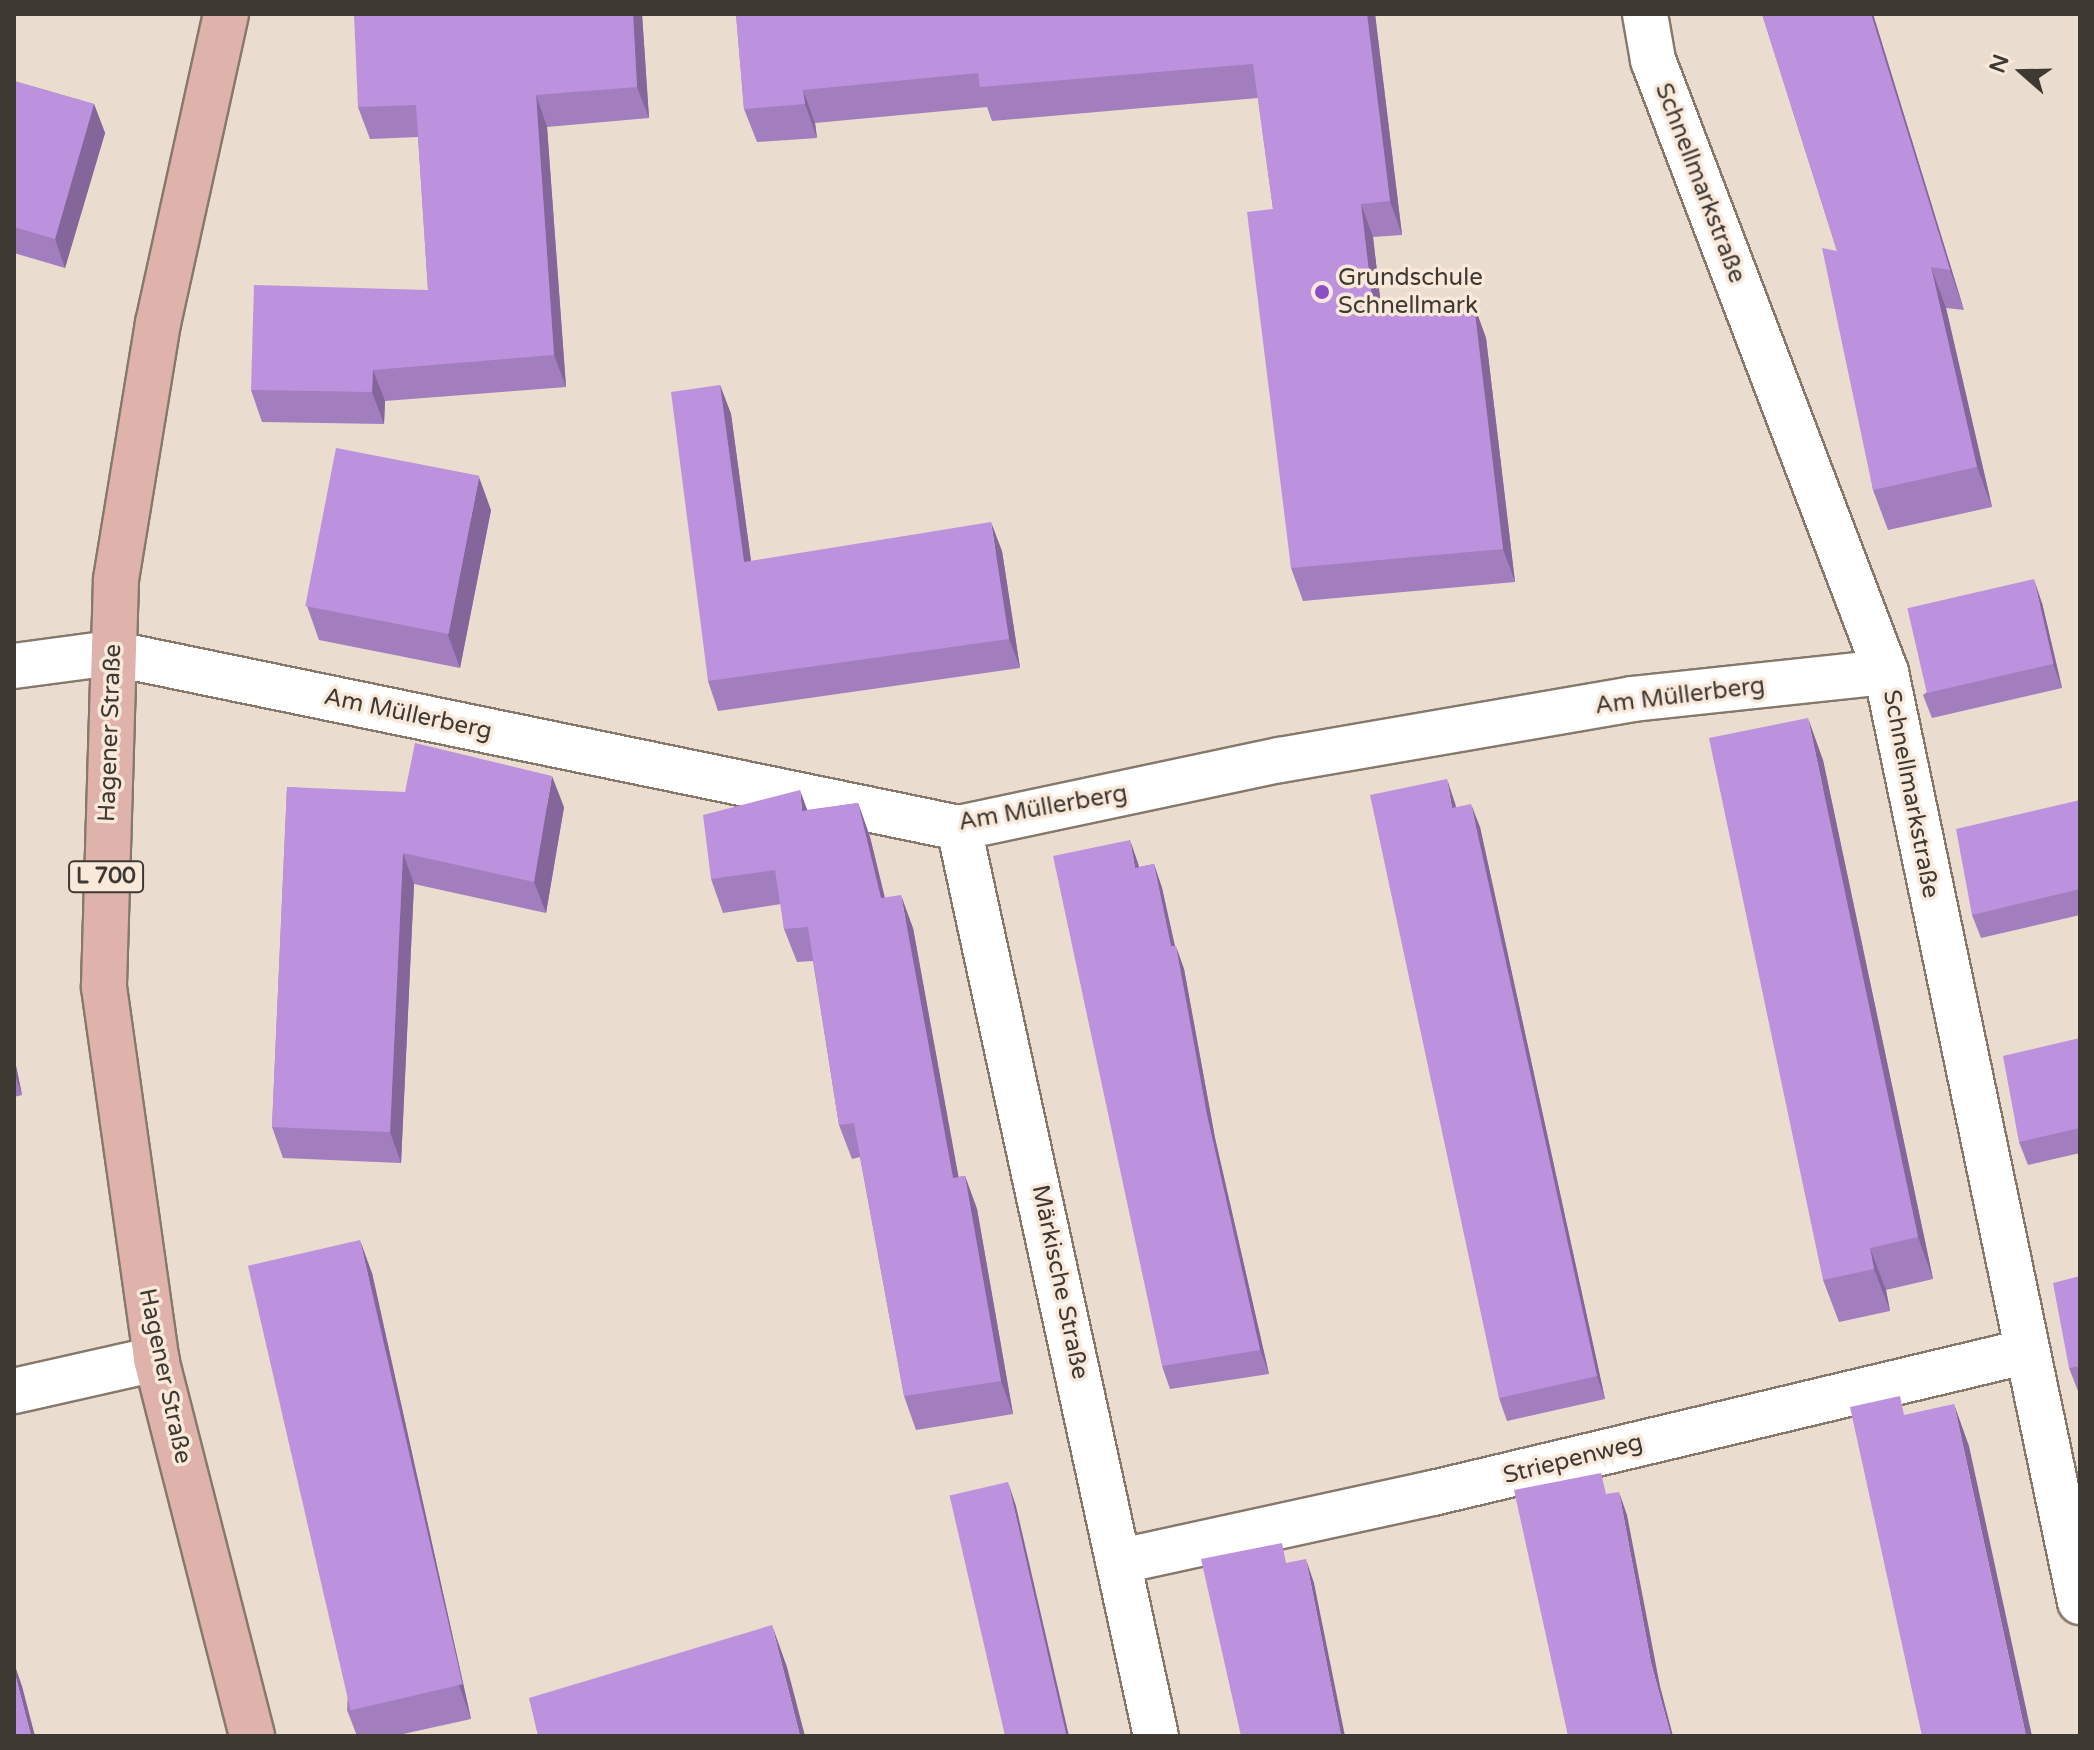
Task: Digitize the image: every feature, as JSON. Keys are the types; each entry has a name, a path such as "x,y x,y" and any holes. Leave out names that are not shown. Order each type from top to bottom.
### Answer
{"main road":[{"name":"Hagener Straße","path":"226,14 131,470 111,653 104,987 156,1359 252,1736"}],"street":[{"name":"Schnellmarkstraße","path":"1645,14 1653,60 1886,672 2024,1352 2080,1602"},
{"name":"Am Müllerberg","path":"14,666 111,653 959,828 1280,760 1632,699 1886,672"},
{"name":"Märkische Straße","path":"959,828 1121,1561 1156,1736"},
{"name":"Striepenweg","path":"1121,1561 1433,1493 2024,1352"},
{"path":"14,1391 156,1359"}],"building":[{"path":"354,14 633,14 637,87 536,95 554,355 373,370 372,392 251,390 254,285 428,290 416,105 358,107"},
{"name":"Grundschule Schnellmark","path":"736,14 1367,14 1390,201 1361,204 1374,315 1474,305 1503,549 1291,568 1247,212 1273,209 1253,64 980,87 978,73 803,90 805,104 744,109"},
{"path":"1762,14 1871,14 1950,270 1931,267 1977,467 1873,490 1822,248 1837,251"},
{"path":"14,81 94,104 55,239 14,227"},
{"path":"720,385 744,562 991,522 1009,639 708,681 671,392"},
{"path":"336,448 479,476 449,634 305,606"},
{"path":"2034,579 2054,664 1927,693 1907,608"},
{"path":"1808,718 1918,1237 1870,1248 1874,1269 1823,1280 1709,738"},
{"path":"415,743 552,776 534,882 403,853 390,1132 272,1127 287,787 405,792"},
{"path":"1447,779 1452,808 1471,804 1597,1376 1499,1398 1370,795"},
{"path":"800,790 802,811 858,803 881,898 901,895 953,1178 965,1176 1001,1381 904,1396 854,1123 839,1125 808,927 784,929 775,870 711,879 703,815"},
{"path":"2080,800 2080,889 1972,915 1956,829"},
{"path":"1130,840 1135,868 1154,864 1171,946 1176,946 1207,1115 1260,1350 1162,1366 1053,856"},
{"path":"2080,1038 2080,1128 2019,1142 2003,1056"},
{"path":"360,1240 463,1684 351,1710 248,1266"},
{"path":"2080,1276 2080,1366 2069,1368 2053,1283"},
{"path":"1900,1396 1904,1415 1954,1404 2026,1736 1922,1736 1850,1407"},
{"path":"1601,1473 1606,1494 1619,1492 1651,1663 1671,1736 1568,1736 1514,1490"},
{"path":"1008,1482 1067,1736 1005,1736 950,1495"},
{"path":"1282,1543 1286,1563 1306,1559 1341,1736 1241,1736 1201,1559"},
{"path":"772,1625 800,1736 538,1736 529,1698"},
{"path":"14,1670 31,1736 14,1736"}],"place":[{"name":"Grundschule Schnellmark","path":"1322,292"}]}
